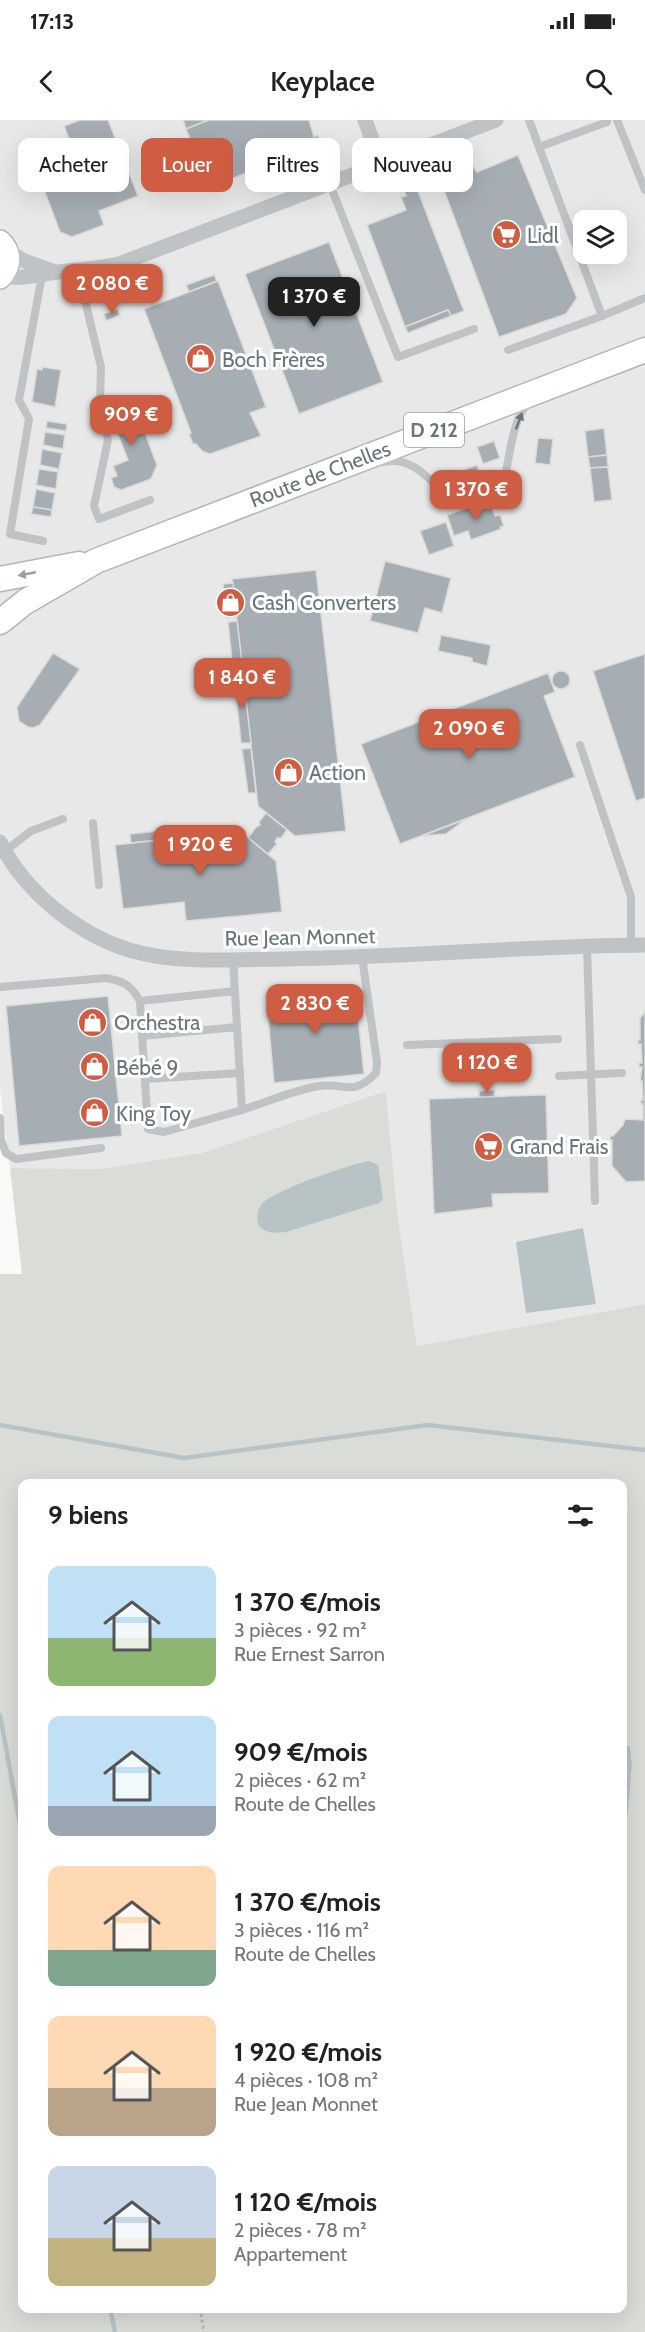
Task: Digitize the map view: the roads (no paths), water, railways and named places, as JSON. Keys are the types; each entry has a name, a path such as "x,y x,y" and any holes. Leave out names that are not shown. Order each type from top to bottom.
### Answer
{"main road":[{"name":"Route de Chelles","path":"96,561 645,350"},
{"name":"D 212","path":"0,579 96,561"},
{"name":"D 212","path":"0,622 25,602 96,561"}],"street":[{"path":"365,120 372,138"},
{"path":"449,138 496,120"},
{"path":"3,246 9,264 1,277 19,279 81,271 119,264 303,192"},
{"path":"3,246 22,260 49,274"},
{"name":"Rue Jean Monnet","path":"2,847 25,881 50,905 102,938 129,949 159,956 192,960 362,957 638,945"}],"lane":[{"path":"529,120 602,316"},
{"path":"539,147 611,121 645,189"},
{"path":"333,192 398,357 474,329"},
{"path":"81,271 83,292 101,367 100,404 108,440 94,506 99,519 150,500"},
{"path":"43,541 10,534 29,419 19,400 49,274"},
{"path":"508,350 645,298"},
{"path":"308,478 394,460 410,463 449,497 505,478 518,420 525,406 561,382"},
{"path":"580,745 631,897 638,945"},
{"path":"2,847 31,831 63,819"},
{"path":"93,823 99,885"},
{"path":"587,947 595,1201"},
{"path":"0,987 106,978 122,981 134,989 140,1001 148,1129 164,1132 321,1085 350,1089 366,1083 376,1073 377,1062 362,957"},
{"path":"233,959 242,1110"},
{"path":"140,1001 236,991"},
{"path":"142,1036 237,1027"},
{"path":"407,1045 558,1039"},
{"path":"145,1079 240,1073"},
{"path":"559,1076 622,1073"},
{"path":"0,1118 6,1153 16,1159 101,1148"}],"waterway":[{"path":"0,1425 184,1458 428,1425 645,1450"},
{"path":"0,1715 18,1814"},
{"path":"111,2313 115,2332"}],"place":[{"name":"Lidl","path":"506,235"},
{"name":"Boch Frères","path":"201,359"},
{"name":"Cash Converters","path":"231,602"},
{"name":"Action","path":"288,772"},
{"name":"Orchestra","path":"93,1022"},
{"name":"Bébé 9","path":"95,1067"},
{"name":"King Toy","path":"95,1113"},
{"name":"Grand Frais","path":"489,1146"}]}
